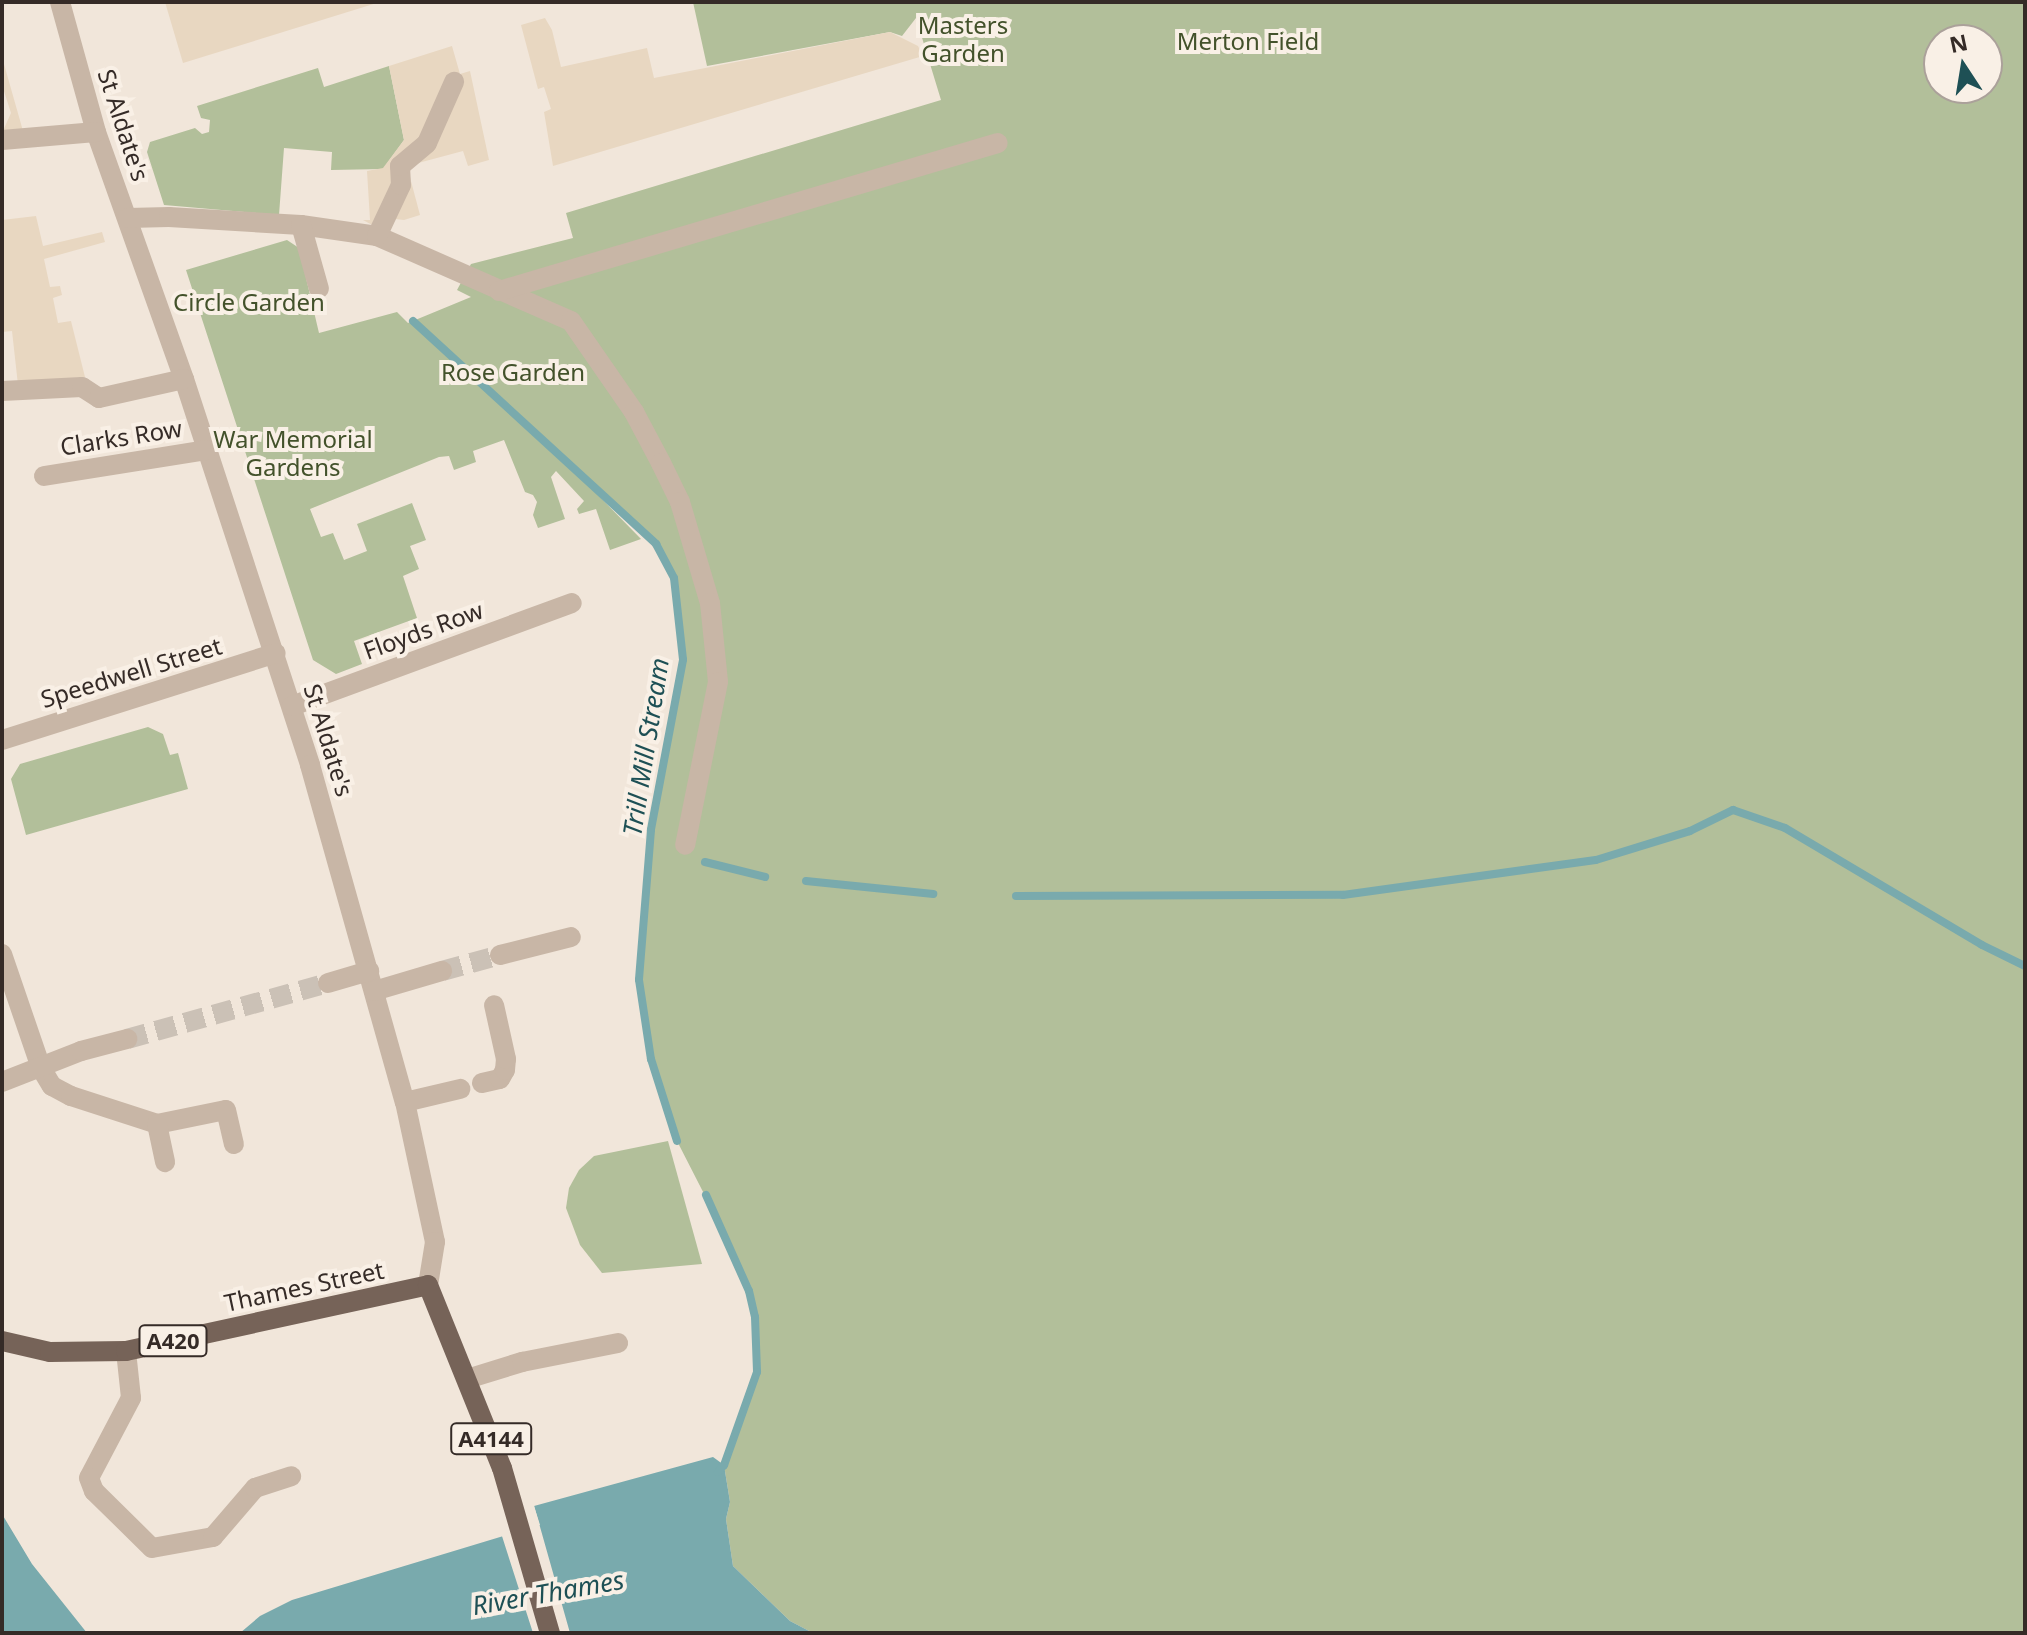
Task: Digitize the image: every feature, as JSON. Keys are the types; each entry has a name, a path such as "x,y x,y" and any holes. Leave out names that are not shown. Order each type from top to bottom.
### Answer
{"main road":[{"name":"Thames Street","path":"2,1341 50,1352 126,1351 428,1285"},
{"name":"A4144","path":"428,1285 512,1499 550,1633"}],"street":[{"name":"St Aldate's","path":"60,2 96,132 184,379 276,653 372,981 405,1102 435,1242 428,1285"},
{"path":"377,236 401,185 400,166 427,143 454,82"},
{"path":"2,140 96,132"},
{"path":"499,291 998,143"},
{"path":"128,218 169,217 301,225 377,236 571,321 634,412 680,502 710,603 718,682 685,845"},
{"path":"301,225 319,289"},
{"path":"2,391 82,387 99,398 184,379"},
{"name":"Clarks Row","path":"44,476 206,450"},
{"name":"Floyds Row","path":"292,706 572,603"},
{"name":"Speedwell Street","path":"2,740 276,653"},
{"path":"500,955 571,937"},
{"path":"2,954 41,1068 52,1086 71,1096 157,1124 226,1110 234,1144"},
{"path":"328,983 372,981 442,971"},
{"path":"482,1083 500,1079 505,1070 506,1059 494,1005"},
{"path":"2,1082 81,1051 127,1039"},
{"path":"405,1102 460,1089"},
{"path":"157,1124 165,1162"},
{"path":"467,1379 522,1362 618,1343"},
{"path":"126,1351 131,1398 89,1478 94,1491 152,1548 213,1537 255,1488 291,1476"}],"green space":[{"path":"693,2 2025,2 2025,1633 813,1633 790,1621 733,1566 726,1519 730,1502 724,1465 757,1372 755,1317 749,1291 721,1227 677,1141 651,1059 639,980 651,830 683,660 674,578 656,544 544,440 641,539 610,550 596,509 579,514 577,509 584,501 556,471 551,477 565,519 538,528 533,515 537,502 533,495 525,492 504,440 473,451 476,462 454,470 449,456 439,457 310,509 321,537 333,533 344,560 367,551 357,524 412,503 426,540 410,546 419,569 403,576 417,618 354,641 362,664 336,674 313,660 186,270 287,240 299,248 319,333 397,312 408,323 471,297 457,290 471,264 573,238 566,213 941,100 916,18 902,36 890,32 707,66"},
{"path":"389,66 404,140 383,169 331,170 332,152 284,148 279,215 164,205 147,152 150,142 195,128 202,134 209,132 210,120 201,118 197,106 318,68 324,87"},
{"path":"148,727 163,734 170,755 178,753 188,789 26,835 11,779 20,764"},
{"path":"668,1141 702,1264 602,1273 580,1245 566,1208 569,1188 579,1170 594,1156"}],"shaded area":[{"path":"165,2 380,2 183,63"},
{"path":"545,18 552,30 561,67 647,48 654,78 890,32 918,46 923,56 553,166 544,112 551,109 544,87 538,89 521,25"},
{"path":"452,46 460,74 470,71 489,160 468,166 463,151 407,166 420,215 404,220 395,219 387,233 363,220 370,220 367,171 383,168 404,140 389,66"},
{"path":"2,57 23,131 2,133 11,113 2,85"},
{"path":"36,216 43,246 102,232 105,242 44,259 50,287 60,286 62,295 53,298 58,323 71,321 85,377 18,385 12,331 2,332 2,220"}],"water":[{"name":"River Thames","path":"713,1457 724,1465 730,1502 726,1519 733,1566 790,1621 813,1633 240,1633 260,1616 292,1600 540,1525 534,1506"},
{"path":"2,1514 32,1564 87,1633 2,1633"}],"pier":[{"path":"533,1502 570,1633 533,1633 501,1533 535,1522 530,1506"}],"waterway":[{"name":"Trill Mill Stream","path":"413,321 656,544 674,578 683,660 651,830 639,980 651,1059 677,1141"},
{"path":"1016,896 1343,895 1596,860 1690,831 1733,810 1785,828 1982,945 2025,966"},
{"path":"705,862 765,877"},
{"path":"806,881 933,894"},
{"name":"Trill Mill Stream","path":"706,1195 749,1291 755,1317 757,1372 724,1465 718,1472"}],"tunnel":[{"path":"442,971 500,955"},
{"path":"127,1039 328,983"}],"park label":[{"name":"Masters Garden","path":"963,39"},
{"name":"Merton Field","path":"1248,41"},
{"name":"Circle Garden","path":"249,302"},
{"name":"Rose Garden","path":"513,372"},
{"name":"War Memorial Gardens","path":"293,453"}]}
